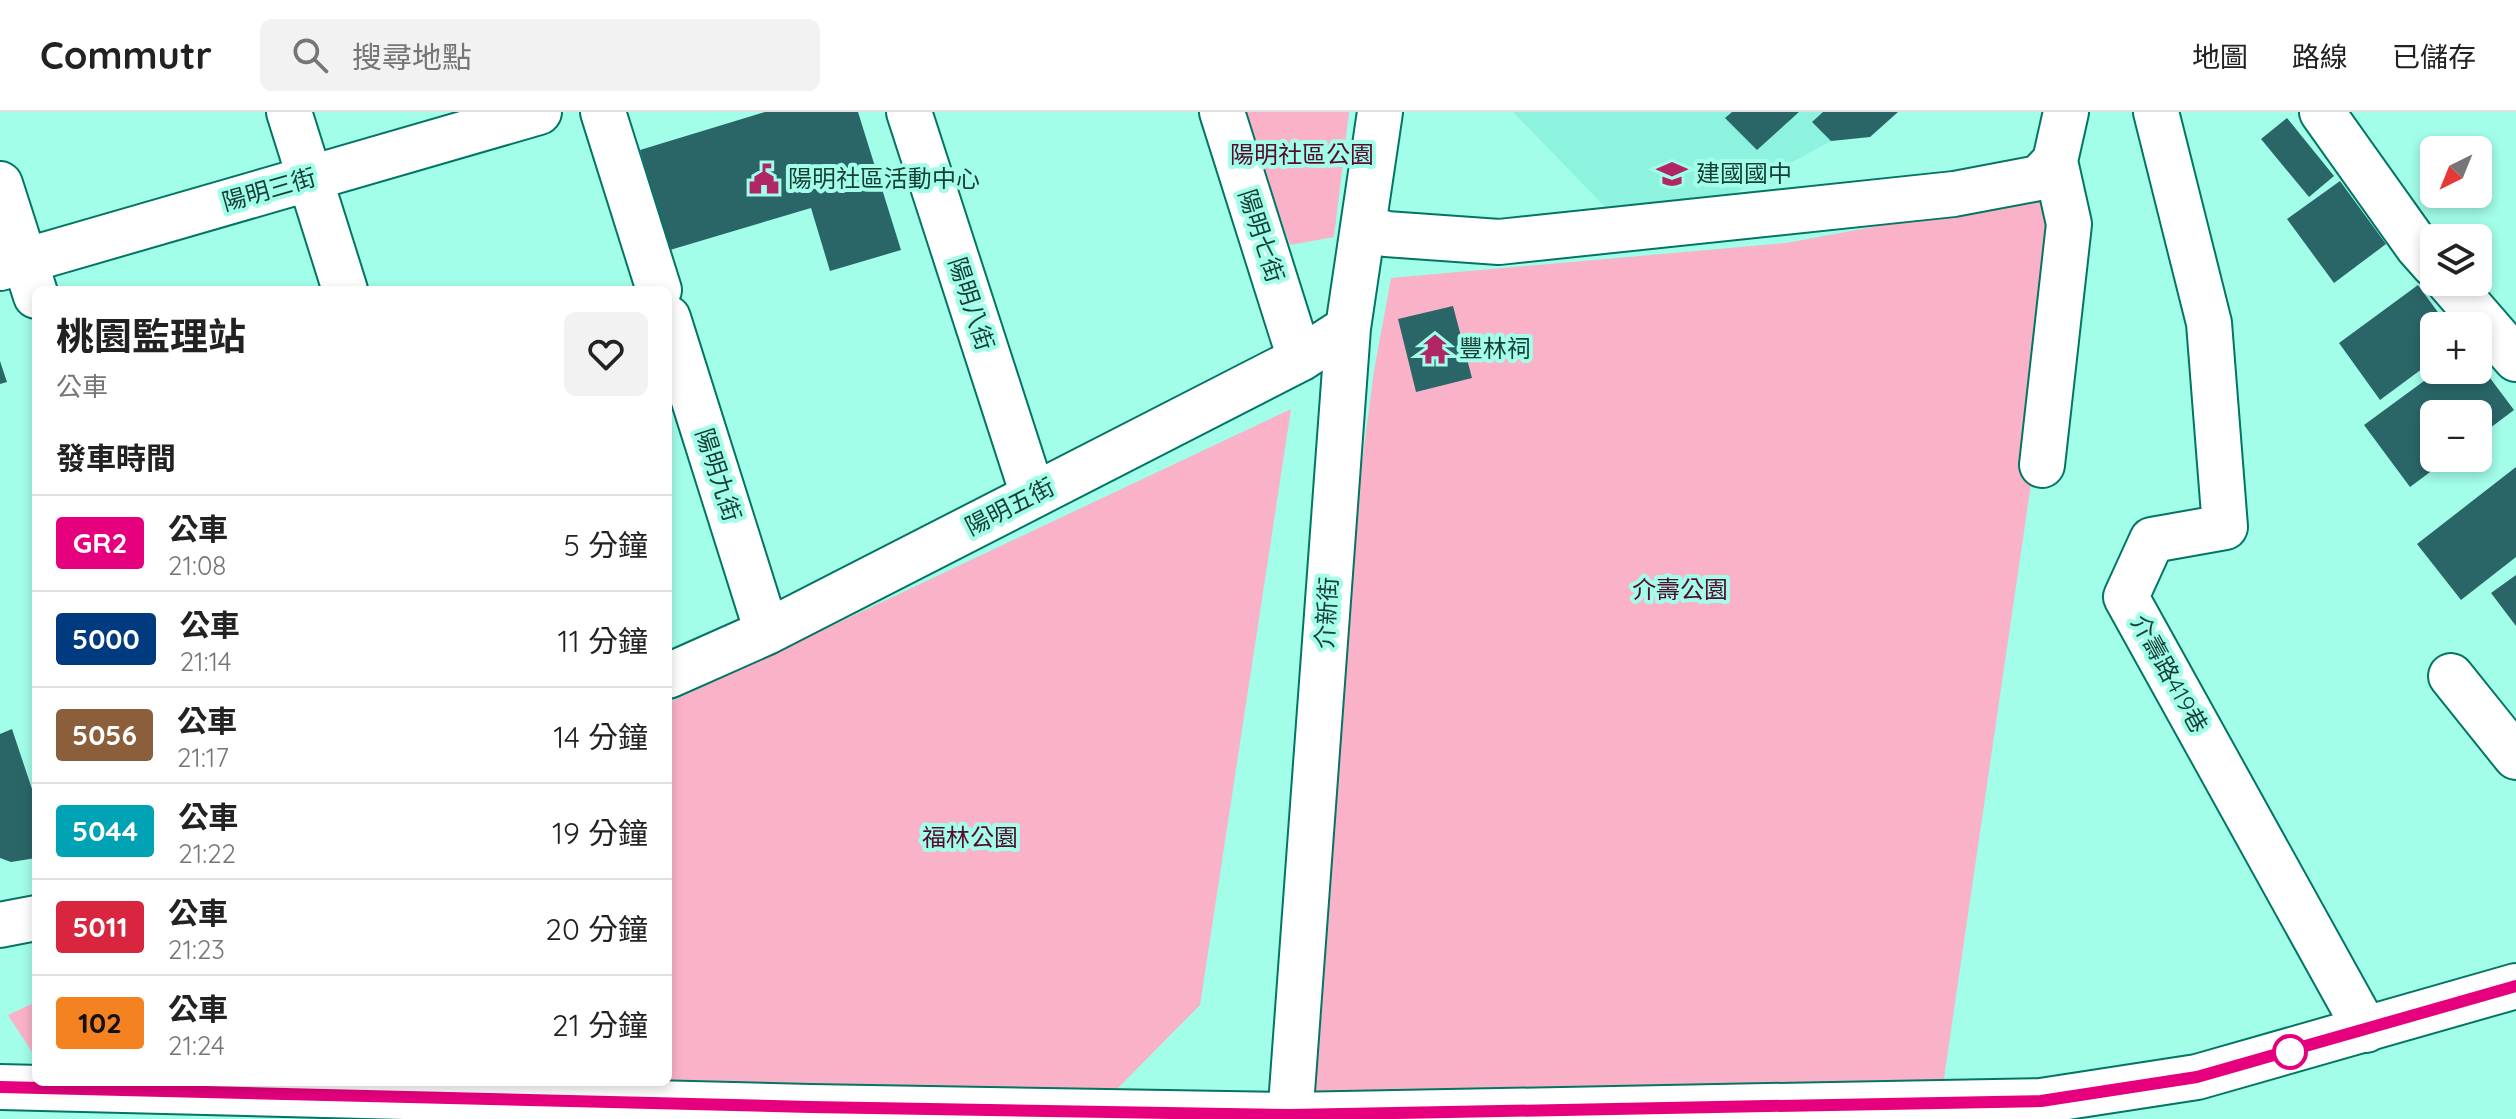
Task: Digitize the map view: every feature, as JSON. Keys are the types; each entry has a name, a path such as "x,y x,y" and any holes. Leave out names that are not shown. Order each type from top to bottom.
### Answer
{"main road":[{"path":"289,112 344,286"},
{"name":"陽明三街","path":"20,275 310,179 539,112"},
{"path":"603,112 658,286"},
{"name":"陽明八街","path":"909,112 1033,495"},
{"name":"陽明七街","path":"1222,112 1300,359"},
{"name":"介新街","path":"1290,1117 1348,328 1380,112"},
{"path":"2042,465 2069,224 2055,161 2066,112"},
{"name":"介壽路419巷","path":"2156,112 2209,323 2225,527 2152,540 2126,597 2366,1030"},
{"path":"2322,112 2420,249"},
{"path":"1364,226 1386,234 1499,242 1954,194 2039,178 2055,161"},
{"path":"0,184 20,275"},
{"path":"2461,296 2516,359"},
{"name":"陽明五街","path":"672,674 767,632 1300,359 1348,328"},
{"name":"陽明九街","path":"672,331 767,632"},
{"path":"2451,676 2516,757"},
{"path":"0,925 32,919"},
{"path":"0,1087 1290,1117 2038,1110 2197,1077 2516,986"}],"shaded area":[{"name":"建國國中","path":"1513,112 1898,112 1870,137 1831,141 1711,206 1611,213"}],"green space":[{"name":"陽明社區公園","path":"1244,112 1349,112 1334,237 1290,245"},
{"name":"介壽公園","path":"2074,190 1943,1085 1279,1097 1374,371 1391,278 1786,243"},
{"name":"福林公園","path":"1291,409 1200,1005 1116,1090 584,1086 672,1086 672,701"},
{"path":"32,1004 32,1052 8,1015"}],"building":[{"name":"陽明社區活動中心","path":"765,112 858,112 901,250 830,271 811,208 670,250 640,150"},
{"path":"1732,112 1799,112 1757,150 1725,118"},
{"path":"1823,112 1898,112 1870,137 1831,141 1812,122"},
{"path":"2287,118 2334,176 2309,197 2261,139"},
{"path":"2340,181 2386,244 2334,283 2287,219"},
{"path":"2418,285 2420,296 2426,296 2438,312 2420,312 2420,370 2380,400 2339,343"},
{"name":"豐林祠","path":"1453,306 1472,378 1416,392 1398,319"},
{"path":"0,361 7,382 0,384"},
{"path":"2492,381 2514,410 2492,426 2492,400 2420,400 2420,472 2430,472 2410,487 2364,425 2420,384 2492,384"},
{"path":"2516,467 2516,557 2461,600 2417,544"},
{"path":"2516,575 2516,626 2491,593"},
{"path":"12,729 32,789 32,859 11,862 0,858 0,734"}],"bus line":[{"name":"GR2","path":"0,1087 810,1107 1290,1115 2041,1101 2197,1077 2516,986"}],"place":[{"name":"建國國中","path":"1672,174"},
{"name":"陽明社區活動中心","path":"764,179"},
{"name":"豐林祠","path":"1435,349"}]}
